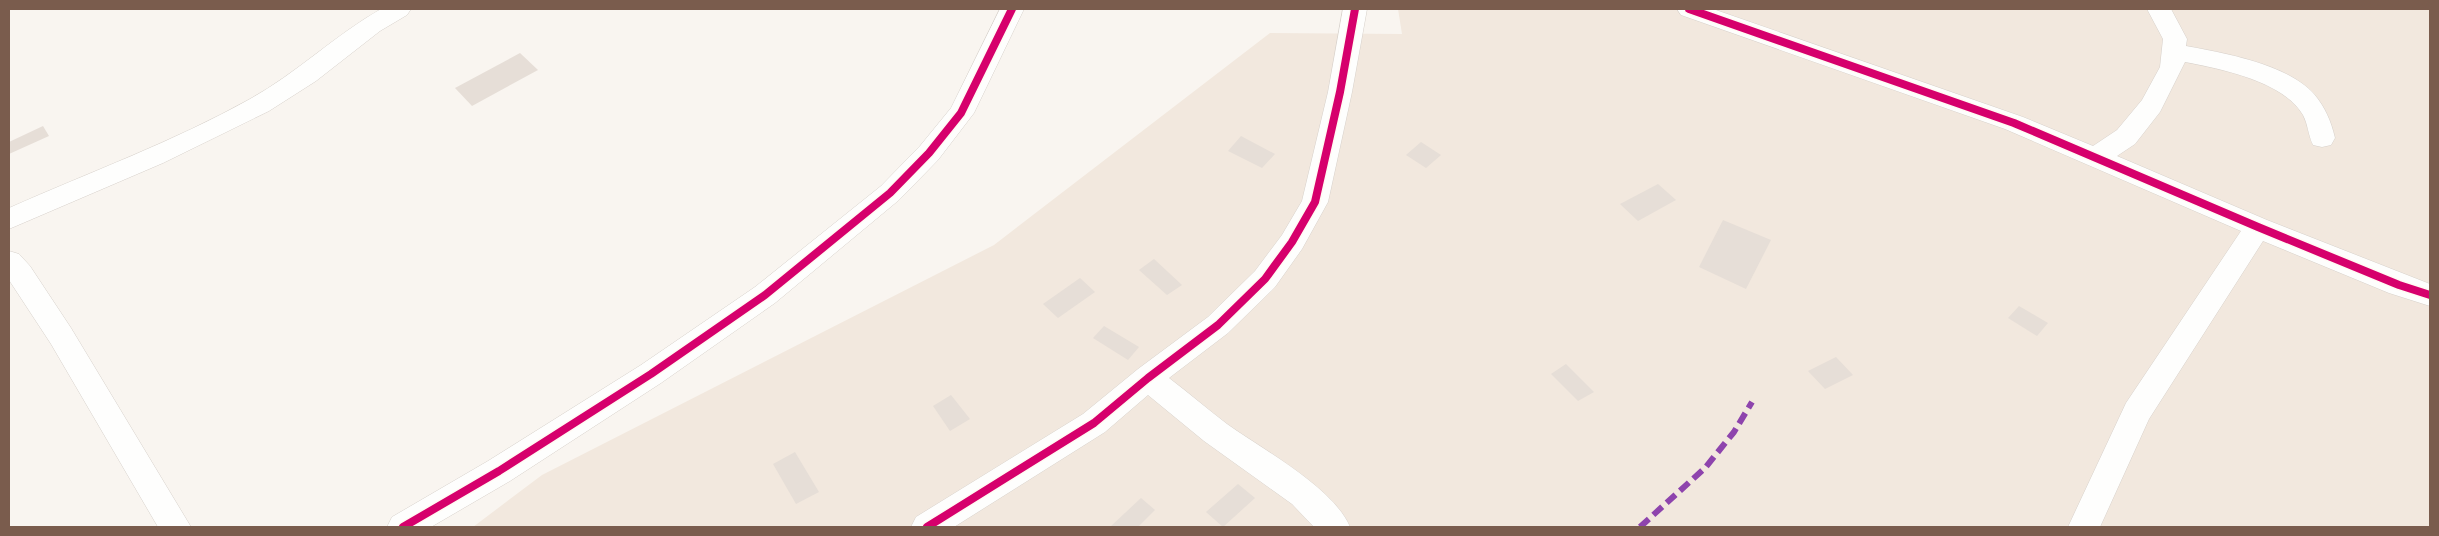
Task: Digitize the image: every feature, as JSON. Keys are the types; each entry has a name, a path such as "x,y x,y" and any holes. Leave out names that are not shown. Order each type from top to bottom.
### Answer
{"street":[{"path":"9,219 200,135 294,84 354,38 400,9"},
{"path":"402,527 499,470 659,368 765,295 890,193 929,153 961,113 1012,9"},
{"path":"927,527 1094,423 1148,378 1218,325 1265,279 1292,242 1315,202 1340,92 1354,9"},
{"path":"1689,9 2014,123 2258,227 2399,285 2430,295"},
{"path":"2094,158 2126,137 2151,106 2172,67 2176,39 2159,9"},
{"path":"2174,52 2241,68 2286,86 2300,96 2314,111 2322,138"},
{"path":"2084,527 2138,412 2258,227"},
{"path":"9,262 20,274 61,336 175,527"},
{"path":"1148,378 1215,432 1303,494 1334,527"}],"shaded area":[{"path":"1398,9 2430,9 2430,527 473,527 542,475 994,245 1270,33 1402,34"}],"building":[{"path":"520,53 538,70 472,106 455,88"},
{"path":"43,126 49,136 9,154 9,142"},
{"path":"1241,136 1275,154 1262,168 1228,151"},
{"path":"1421,142 1441,155 1426,168 1406,155"},
{"path":"1658,184 1676,200 1638,221 1620,204"},
{"path":"1723,220 1771,240 1746,289 1699,267"},
{"path":"1154,259 1182,285 1167,295 1139,270"},
{"path":"1080,278 1095,292 1058,318 1043,304"},
{"path":"2019,306 2048,323 2037,336 2008,318"},
{"path":"1104,326 1139,347 1128,360 1093,338"},
{"path":"1836,357 1853,375 1825,389 1808,371"},
{"path":"1566,364 1594,392 1578,401 1551,374"},
{"path":"951,395 970,419 950,431 933,406"},
{"path":"795,452 819,492 796,504 773,464"},
{"path":"1238,484 1255,498 1223,527 1206,512"},
{"path":"1141,498 1155,510 1138,527 1110,527"}],"marked path":[{"path":"1640,527 1705,468 1734,432 1752,402"}],"cycle path":[{"path":"403,527 499,471 651,374 765,295 890,193 929,153 961,113 1012,9"},
{"path":"927,527 1094,423 1148,378 1218,325 1265,279 1292,242 1315,202 1340,92 1355,9"},
{"path":"1689,9 2014,123 2258,227 2399,285 2430,295"}]}
